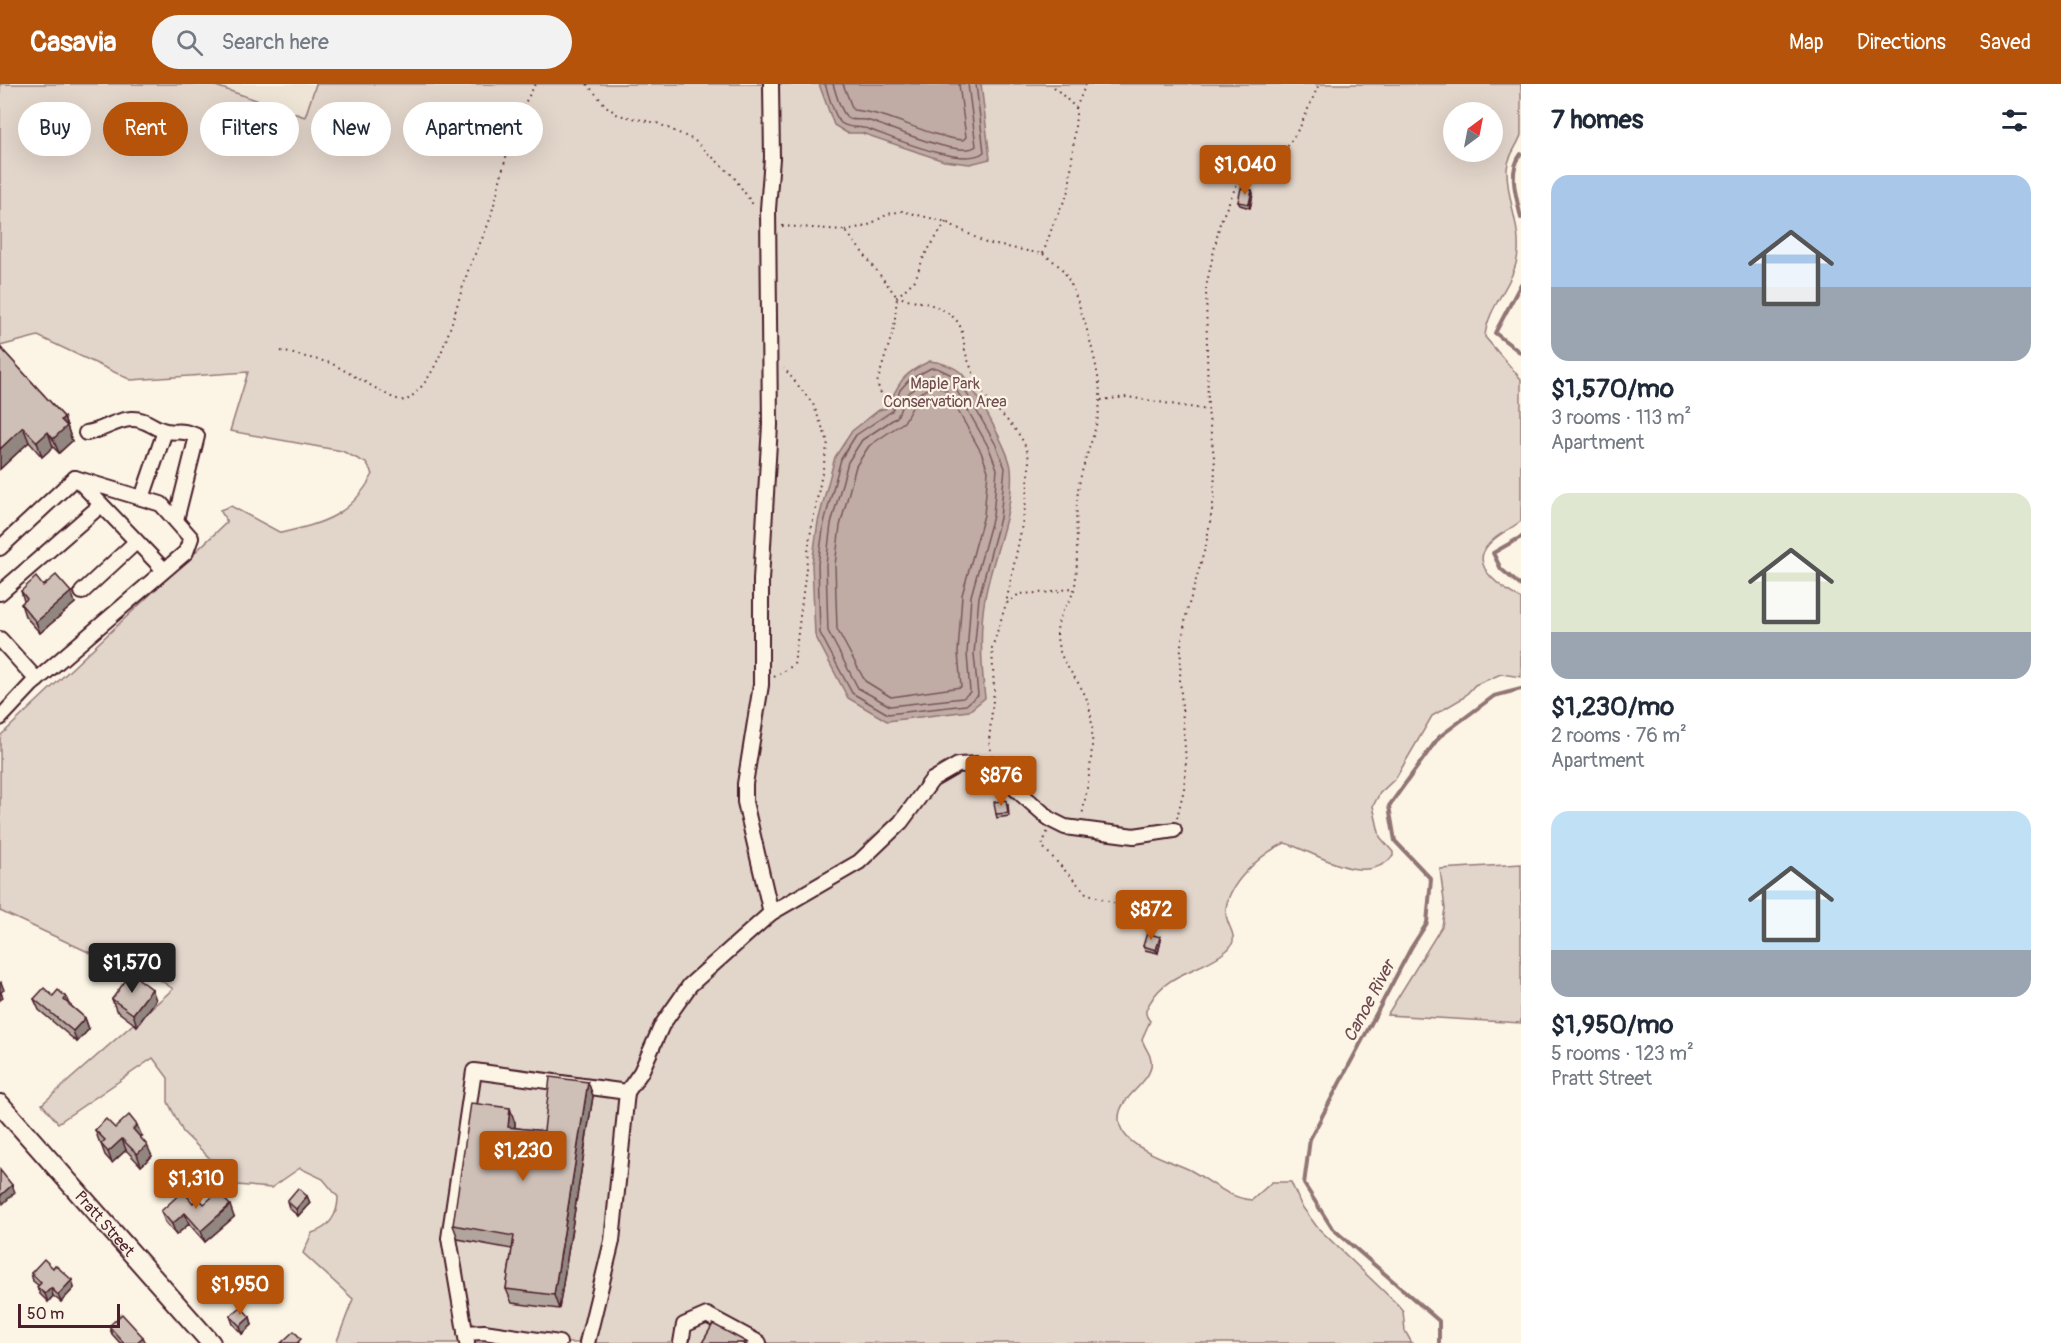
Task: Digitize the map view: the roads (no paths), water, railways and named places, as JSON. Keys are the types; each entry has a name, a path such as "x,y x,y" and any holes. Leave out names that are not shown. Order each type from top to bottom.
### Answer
{"main road":[{"name":"Pratt Street","path":"0,1104 211,1343"}],"lane":[{"path":"771,84 772,158 768,225 770,425 761,580 761,685 745,784 745,801 771,913"},
{"path":"86,432 103,430 130,419 150,421 165,431 183,430 197,436 176,520"},
{"path":"142,498 165,431"},
{"path":"1,715 37,680 186,552 191,538 161,504 75,478"},
{"path":"75,478 164,570"},
{"path":"0,548 75,478"},
{"path":"0,593 101,505"},
{"path":"82,592 136,542"},
{"path":"0,639 37,680"},
{"path":"587,1343 612,1241 627,1092 642,1072 662,1025 690,985 771,913 859,862 901,822 932,780 958,765 978,764 996,772 1051,820 1065,827 1134,836 1174,830"},
{"path":"559,1343 484,1332 466,1338 449,1238 474,1071 627,1092"},
{"path":"681,1343 684,1325 707,1315 759,1343"}],"water":[{"path":"819,84 981,84 990,159 970,164 944,161 862,133 847,133 834,125"},
{"path":"930,361 948,365 960,372 983,406 1009,460 1011,468 1010,501 988,582 983,610 981,648 985,698 969,711 887,721 848,698 815,635 812,564 818,522 835,457 852,431 879,410 887,408 903,379 913,370"}],"waterway":[{"name":"Canoe River","path":"1521,154 1514,177 1521,218"},
{"name":"Canoe River","path":"1521,284 1495,333 1521,353"},
{"name":"Canoe River","path":"1521,537 1493,553 1501,569 1521,586"},
{"name":"Canoe River","path":"1439,1343 1439,1321 1332,1228 1304,1184 1310,1139 1411,948 1427,923 1431,879 1395,841 1389,806 1439,737 1494,696 1521,689"}],"park label":[{"name":"Maple Park Conservation Area","path":"945,392"}]}
